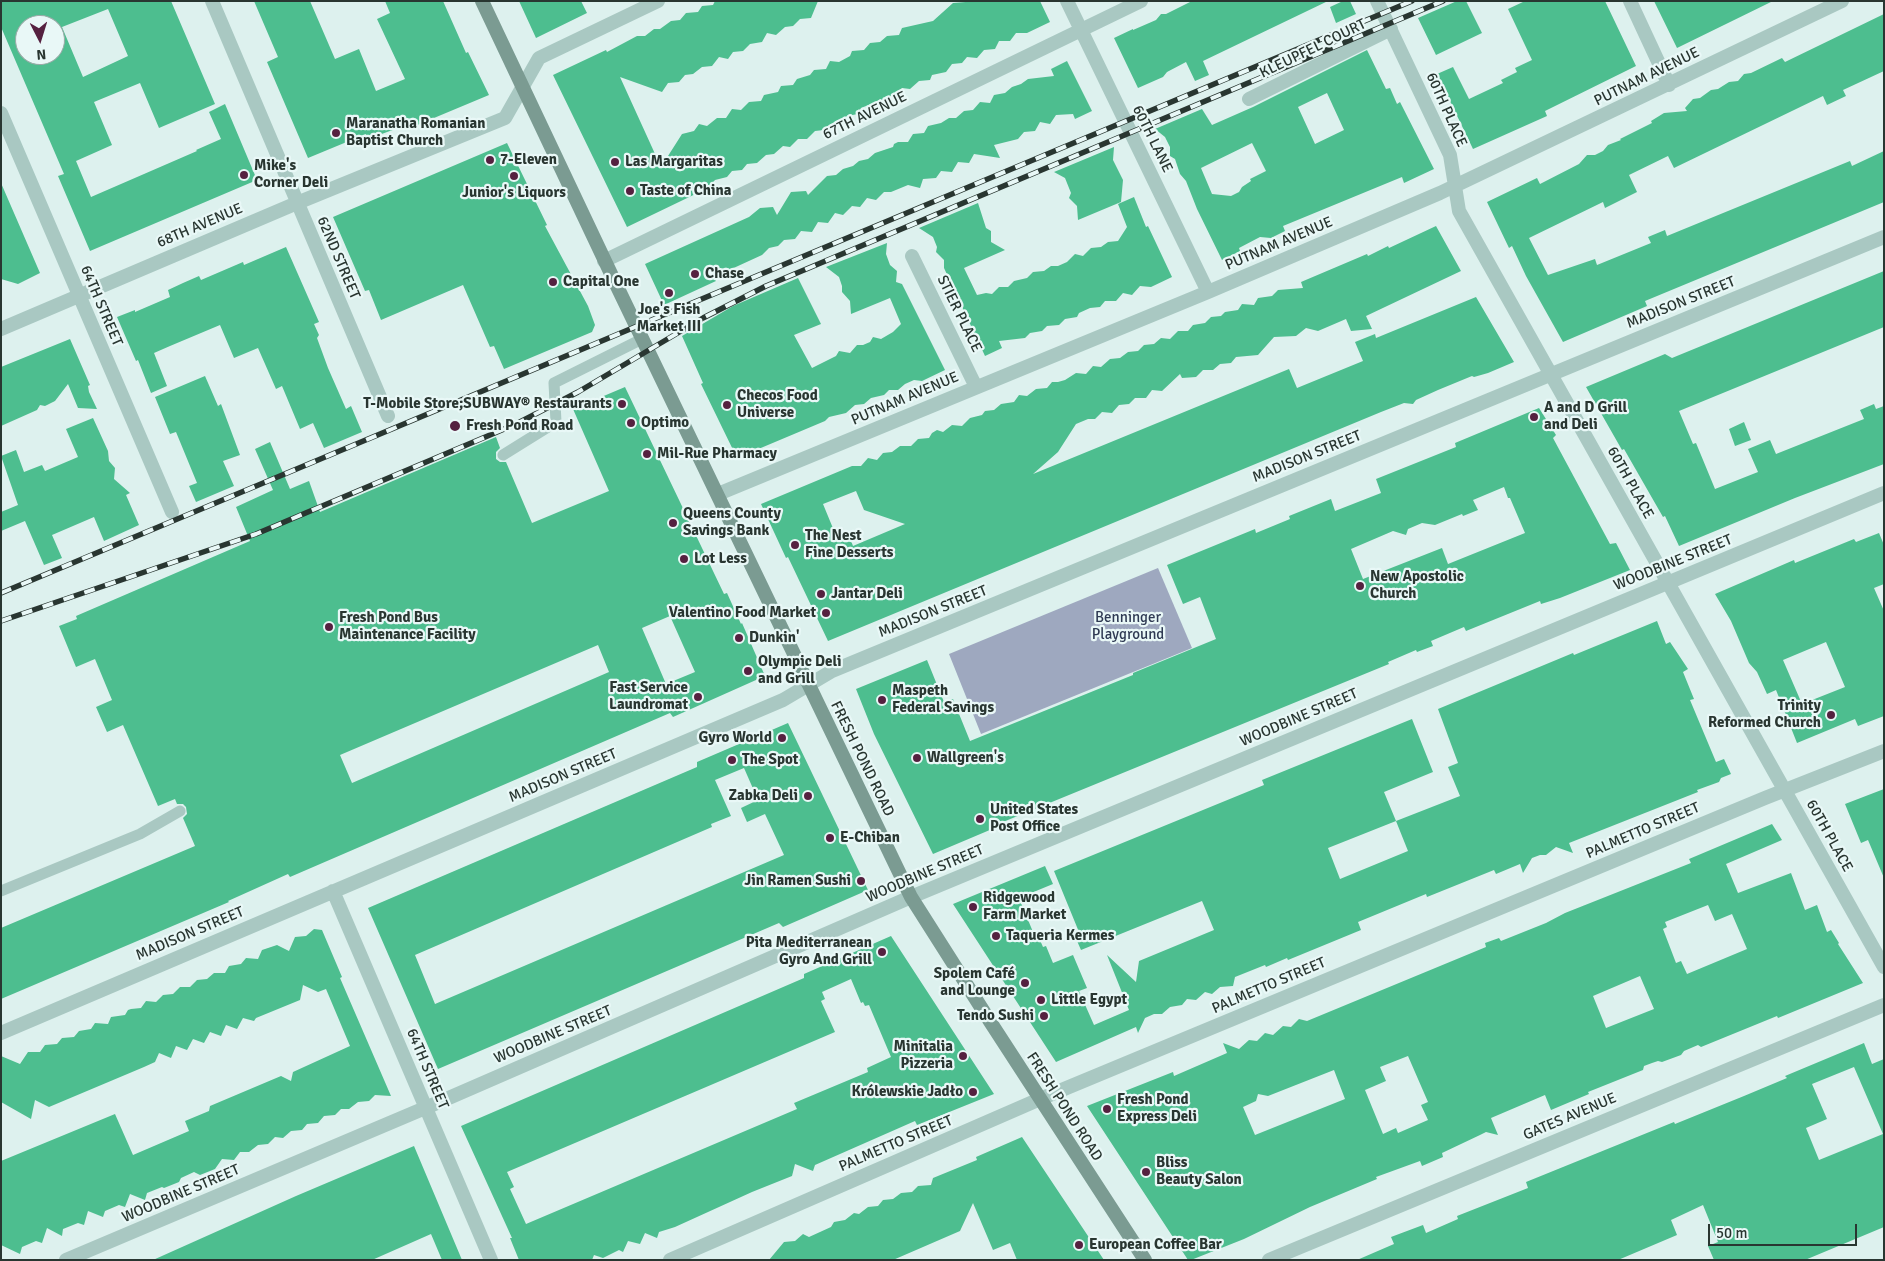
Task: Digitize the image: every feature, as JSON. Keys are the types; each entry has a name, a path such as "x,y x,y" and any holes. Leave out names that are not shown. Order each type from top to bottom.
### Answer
{"main road":[{"name":"FRESH POND ROAD","path":"482,1 604,260 911,897 1145,1260"}],"street":[{"name":"62ND STREET","path":"212,1 388,416"},
{"name":"68TH AVENUE","path":"1,329 297,203 505,118 539,58 658,1"},
{"name":"60TH LANE","path":"1067,1 1208,292"},
{"name":"67TH AVENUE","path":"604,260 1141,1"},
{"name":"60TH PLACE","path":"1377,1 1392,29 1450,155 1459,211 1884,968"},
{"path":"1630,1 1669,85"},
{"name":"PUTNAM AVENUE","path":"718,494 1208,292 1455,186 1842,1"},
{"name":"KLEUPFEL COURT","path":"1250,99 1392,29"},
{"name":"64TH STREET","path":"1,113 172,512"},
{"name":"MADISON STREET","path":"1,1033 333,890 784,700 832,671 1884,237"},
{"name":"STIER PLACE","path":"912,256 976,387"},
{"name":"WOODBINE STREET","path":"66,1260 426,1108 911,897 1884,493"},
{"name":"PALMETTO STREET","path":"670,1260 1040,1099 1784,790 1884,751"},
{"name":"64TH STREET","path":"333,890 491,1260"},
{"name":"GATES AVENUE","path":"1269,1260 1884,1005"}],"lane":[{"path":"503,455 556,422 554,383 642,339"},
{"path":"1,891 140,834 180,811"}],"green space":[{"name":"Benninger Playground","path":"1158,568 1192,648 981,734 949,654"}],"building":[{"path":"1,1 171,1 215,104 159,128 140,83 94,102 112,145 76,161 91,197 221,139 209,112 225,104 257,180 90,251 58,176 64,174 17,65 65,65 65,34 83,77 128,56 108,9 65,26 65,15 15,15 15,60 1,27"},
{"path":"254,1 310,1 335,59 359,49 376,91 405,79 377,19 390,13 385,1 443,1 466,53 468,52 489,95 410,128 409,124 368,139 366,134 308,158 267,62 278,57"},
{"path":"519,1 581,1 587,13 536,38"},
{"path":"715,1 818,1 811,18 800,19 793,26 785,27 776,35 767,33 762,42 750,44 743,51 733,52 728,59 719,57 712,66 702,67 693,74 685,75 679,82 668,83 662,92 620,77 661,167 682,134 694,131 699,124 707,126 717,118 726,118 732,109 741,110 749,102 761,101 764,95 778,92 781,86 793,85 797,79 810,75 814,70 826,69 830,61 839,62 850,56 852,51 864,50 870,43 880,42 887,36 899,35 902,28 933,21 953,3 1040,1 1050,22 1027,33 1016,33 1010,41 999,41 995,49 984,50 977,58 967,57 962,63 952,64 946,72 932,75 930,80 919,81 910,89 902,88 895,98 886,96 878,105 871,104 861,108 858,114 847,116 840,123 831,124 824,130 815,131 807,139 798,139 790,147 783,146 774,154 766,155 757,163 747,164 742,170 732,171 727,177 715,180 708,188 627,227 553,75 606,50 607,52 637,36 645,36 654,29 660,29 671,21 680,20 686,13 698,12 702,6 713,5"},
{"path":"1192,1 1328,1 1203,61 1209,75 1195,81 1186,62 1167,72 1163,77 1138,88 1114,38 1156,20 1161,14 1166,14"},
{"path":"1343,1 1350,1 1356,14 1336,23 1330,7"},
{"path":"1457,1 1466,1 1482,33 1436,55 1418,18"},
{"path":"1525,1 1605,1 1636,66 1545,111 1547,116 1473,149 1437,74 1453,67 1469,99 1503,83 1501,80 1517,72 1515,68 1532,60 1508,9"},
{"path":"1654,1 1773,1 1677,48"},
{"path":"1884,14 1884,71 1843,90 1846,96 1827,105 1823,96 1674,168 1668,156 1629,175 1637,192 1605,208 1603,202 1529,238 1548,275 1595,259 1597,265 1651,243 1648,237 1665,230 1667,236 1850,161 1852,166 1884,151 1884,202 1645,301 1647,306 1563,342 1526,276 1512,246 1509,248 1487,202 1537,178 1540,184 1579,164 1587,155 1595,155 1603,151 1608,145 1652,123 1651,121 1664,113 1687,111 1685,108 1693,99 1700,98 1711,90 1718,89 1729,82 1738,81 1744,74 1751,73 1782,58 1785,62"},
{"path":"1367,50 1386,89 1390,88 1397,104 1400,102 1434,169 1404,183 1402,177 1283,226 1285,231 1271,238 1260,237 1239,248 1240,251 1222,260 1197,209 1186,181 1180,174 1175,159 1170,156 1170,147 1165,137 1155,129 1202,109 1212,125 1253,107","holes":["1327,93 1344,130 1315,144 1298,107","1252,143 1266,171 1250,179 1251,181 1242,187 1239,192 1231,196 1212,194 1201,168"]},
{"path":"1067,61 1092,111 1075,119 1073,114 1056,115 1050,124 1040,122 1035,131 1024,132 1018,139 994,145 1000,158 974,154 969,163 958,162 952,172 941,171 936,178 923,179 920,188 908,185 891,192 884,192 876,200 867,198 860,207 852,206 843,215 835,213 828,223 818,222 812,232 801,231 795,239 784,240 778,246 769,248 762,255 714,277 716,281 664,305 645,264 749,217 760,208 773,207 777,215 791,192 806,191 808,195 827,176 836,175 859,161 868,159 875,153 893,147 898,142 908,142 913,134 924,133 928,126 941,123 949,118 956,118 964,111 973,110 980,102 990,103 994,95 1005,93 1028,79 1054,76 1051,69"},
{"path":"507,143 547,225 545,226 588,306 595,325 592,332 504,369 494,346 490,347 463,285 381,320 369,290 365,291 333,217"},
{"path":"1114,147 1113,160 1123,180 1121,202 1078,220 1077,206 1069,198 1071,193 1065,178 1054,172"},
{"path":"1,183 40,273 18,284 1,279"},
{"path":"1134,197 1146,227 1148,226 1172,277 1151,287 1140,286 1132,295 1123,293 1116,301 1105,301 1100,307 1090,308 1079,313 1077,317 1065,319 1059,325 1047,326 1042,331 1030,333 1025,338 999,341 1002,348 985,356 944,268 944,260 936,252 937,247 933,237 919,228 978,203 986,228 991,231 991,242 1005,250 964,268 977,295 992,294 999,287 1008,287 1014,281 1027,278 1033,272 1044,271 1051,266 1058,266 1067,262 1075,254 1083,256 1091,248 1101,247 1108,242 1118,241 1127,227 1118,204"},
{"path":"1436,226 1461,271 1366,316 1372,329 1351,331 1346,319 1318,331 1306,328 1296,336 1274,337 1258,355 1236,357 1231,363 1220,364 1213,370 1203,370 1196,377 1182,378 1180,374 1162,391 1152,390 1146,398 1135,398 1129,404 1119,405 1112,413 1102,412 1095,419 1088,419 1076,424 1058,452 1033,474 1289,369 1297,388 1363,361 1355,342 1375,334 1376,338 1476,297 1514,362 1438,390 1416,400 1413,404 1404,403 1381,412 828,641 761,504 852,466 861,466 868,458 877,460 883,453 892,452 900,446 911,446 918,439 929,438 937,430 943,432 952,425 962,426 970,418 982,415 985,411 994,410 1001,404 1014,402 1019,395 1027,396 1036,389 1047,388 1052,382 1065,380 1076,373 1086,374 1093,366 1101,367 1110,359 1120,358 1128,352 1138,351 1144,345 1154,344 1161,338 1170,339 1178,331 1188,331 1193,325 1205,323 1211,317 1221,316 1225,312 1238,310 1242,304 1254,305 1258,298 1272,296 1278,290 1303,288 1301,282 1367,254 1368,256 1388,246 1389,248","holes":["856,491 864,510 905,524 853,546 848,533 837,538 823,504"]},
{"path":"887,243 886,254 890,265 897,271 896,282 902,284 945,370 922,381 914,380 898,390 889,390 884,395 871,398 864,404 855,405 846,413 829,417 825,421 737,458 701,384 703,383 682,336 733,306 798,278 821,324 794,335 812,368 836,356 839,351 850,353 857,345 870,342 873,337 881,339 893,332 901,324 890,298 851,314 850,301 842,292 839,277 826,267"},
{"path":"286,247 319,322 314,324 328,368 346,409 351,406 362,432 324,448 313,423 300,429 282,386 276,389 258,348 234,358 220,325 170,346 154,353 167,386 151,393 138,360 136,361 117,317 135,310 135,312 170,297 168,290 199,276 201,280 243,262 244,265"},
{"path":"1884,271 1884,327 1679,411 1693,444 1696,443 1715,489 1758,472 1748,449 1770,440 1776,454 1864,419 1860,410 1874,404 1876,409 1884,406 1884,464 1679,546 1665,516 1663,517 1586,387 1665,354 1672,358"},
{"path":"70,339 90,385 88,386 89,392 97,409 78,408 68,384 55,401 45,406 40,405 37,410 1,426 1,367"},
{"path":"205,376 218,406 221,404 240,455 223,461 234,486 196,502 189,486 197,483 176,432 170,434 155,397"},
{"path":"625,387 724,594 727,593 742,623 765,676 673,717 670,713 290,877 288,874 229,902 1,999 1,928 195,846 183,818 187,814 186,807 183,804 177,804 175,799 158,806 123,725 107,732 96,707 112,700 95,659 76,667 59,626 77,619 76,616 250,541 236,507 273,490 255,449 270,442 290,489 309,481 320,512 496,437 500,448 496,452 496,459 500,462 506,462 532,523 609,491 573,409","holes":["670,616 695,672 666,684 642,628","598,645 609,672 352,783 340,755"]},
{"path":"1539,408 1556,435 1553,438 1610,544 1616,543 1630,570 1560,598 1541,604 1540,601 1466,631 1464,627 1431,641 1433,646 1417,652 1416,650 1388,662 1389,664 1003,822 1004,824 933,854 874,734 856,689 927,660 944,702 953,699 970,741 1133,675 1133,673 1216,639 1200,597 1183,604 1167,565 1255,529 1256,533 1290,519 1289,516 1331,499 1335,511 1381,493 1376,479 1456,447 1455,443","holes":["1504,487 1508,498 1510,498 1525,533 1448,564 1442,548 1363,579 1351,549 1393,531 1406,535 1408,529 1422,523 1435,525 1478,510 1473,500"]},
{"path":"93,418 108,451 109,461 115,468 114,479 130,493 126,495 139,525 104,541 94,517 52,535 62,558 44,565 25,521 1,531 1,512 18,505 1,456 16,450 24,472 42,465 45,471 78,457 66,429"},
{"path":"1744,422 1751,440 1735,446 1729,429"},
{"path":"1879,533 1884,545 1884,584 1874,588 1884,611 1884,716 1858,726 1855,719 1797,743 1776,690 1767,694 1757,672 1749,663 1731,621 1715,594 1794,560 1795,563 1854,539 1856,542","holes":["1826,642 1845,687 1802,704 1783,660"]},
{"path":"1657,621 1666,644 1670,642 1688,669 1683,672 1694,699 1690,700 1716,762 1724,759 1731,774 1721,778 1719,782 1697,790 1698,792 1569,843 1573,853 1556,847 1546,855 1532,858 1523,873 1520,864 1496,874 1494,870 1427,897 1426,894 1358,922 1361,930 1288,960 1287,958 1266,967 1265,965 1235,977 1233,986 1220,987 1212,994 1205,992 1196,1000 1187,999 1182,1005 1170,1007 1162,1014 1154,1014 1145,1018 1138,1033 1136,1027 1056,1062 953,904 1045,866 1053,884 1019,898 1033,932 1036,931 1043,947 1046,946 1053,963 1073,955 1087,988 1079,991 1094,1025 1129,1010 1107,955 1136,982 1139,961 1214,930 1202,901 1081,950 1074,934 1079,932 1054,871 1264,785 1262,780 1412,719 1433,772 1384,792 1396,821 1460,796 1448,767 1458,763 1438,709 1573,653 1574,655","holes":["1396,821 1408,851 1340,879 1328,848"]},
{"path":"788,723 868,890 783,927 779,923 438,1069 368,908 697,767 697,762","holes":["744,768 758,800 741,808 747,822 765,814 784,855 435,1004 415,955 712,827 711,824 731,816 715,780"]},
{"path":"1884,789 1884,878 1868,840 1861,843 1845,804"},
{"path":"1772,824 1782,840 1726,864 1738,893 1791,873 1805,910 1817,905 1827,932 1831,930 1863,983 1701,1047 1698,1045 1684,1051 1681,1055 1644,1066 1643,1070 1588,1092 1589,1094 1551,1110 1545,1095 1491,1118 1498,1135 1486,1132 1442,1153 1443,1157 1422,1166 1420,1161 1376,1177 1377,1179 1310,1207 1244,1239 1191,1260 1188,1260 1087,1106 1173,1072 1174,1076 1227,1053 1223,1043 1239,1049 1249,1040 1257,1041 1265,1033 1273,1035 1283,1026 1291,1027 1299,1019 1307,1021 1486,947 1485,943 1499,938 1501,941 1546,923 1565,913 1691,863 1689,859","holes":["1708,905 1715,921 1732,914 1747,949 1687,974 1681,961 1676,963 1663,929 1667,927 1665,922","1640,976 1654,1009 1606,1028 1593,996","1408,1056 1428,1102 1421,1105 1428,1120 1398,1133 1396,1128 1383,1134 1365,1090 1386,1081 1380,1067","1334,1070 1345,1099 1255,1135 1243,1107 1256,1101 1258,1094 1268,1096"]},
{"path":"314,929 322,930 342,977 340,978 391,1096 375,1095 369,1101 358,1102 349,1109 341,1109 335,1115 324,1116 318,1123 307,1124 302,1130 291,1131 283,1138 275,1137 268,1144 258,1145 249,1152 240,1152 234,1160 222,1159 215,1169 200,1175 194,1172 181,1178 179,1182 147,1193 145,1200 130,1194 125,1207 119,1205 105,1211 103,1217 88,1211 84,1225 78,1223 63,1229 62,1236 47,1228 42,1243 36,1241 22,1247 20,1254 1,1245 1,1161 115,1114 133,1155 189,1131 185,1121 209,1111 210,1106 281,1076 291,1081 293,1072 350,1046 326,989 318,992 303,985 300,1000 256,1018 254,1021 243,1018 237,1029 226,1025 221,1036 210,1032 204,1043 193,1039 187,1050 176,1046 171,1058 159,1053 155,1062 49,1107 35,1100 31,1119 1,1102 1,1056 20,1064 28,1052 40,1052 45,1045 57,1044 62,1038 74,1037 79,1031 91,1029 95,1023 108,1024 111,1017 125,1015 128,1010 141,1008 146,1001 156,1002 163,995 173,994 180,987 190,987 197,980 207,979 214,973 225,973 229,966 241,964 246,958 258,959 262,950 277,945 289,951 295,937 306,936"},
{"path":"891,936 994,1094 917,1125 915,1121 815,1165 813,1171 795,1164 792,1176 675,1227 659,1232 657,1238 645,1233 640,1244 628,1241 623,1252 619,1250 603,1258 594,1255 592,1260 519,1260 510,1238 512,1238 461,1126 804,978 804,974","holes":["851,979 861,1003 863,1002 865,1006 869,1005 891,1057 867,1068 868,1072 794,1103 797,1109 526,1224 510,1189 514,1187 507,1172 835,1032 821,1001 825,999 822,992"]},
{"path":"1864,1043 1872,1064 1884,1059 1884,1227 1805,1260 1714,1260 1708,1246 1718,1242 1703,1205 1671,1220 1677,1235 1618,1260 1357,1260 1394,1244 1391,1237 1423,1225 1426,1233 1458,1219 1457,1216 1528,1188 1526,1182 1674,1122 1675,1124 1744,1096 1787,1078 1785,1076","holes":["1854,1067 1883,1134 1819,1160 1806,1128 1827,1119 1812,1084"]},
{"path":"1022,1137 1104,1260 1017,1260 1010,1243 993,1250 973,1203 960,1231 893,1260 769,1260 784,1242 795,1241 803,1234 809,1237 831,1227 834,1222 845,1220 854,1213 859,1214 868,1207 878,1206 883,1200 893,1199 901,1193 912,1192 918,1186 931,1185 933,1178 977,1160 976,1157"},
{"path":"414,1146 462,1260 442,1260 431,1234 372,1260 153,1260 296,1196"}],"railway":[{"path":"1,593 1412,1"},
{"path":"1,621 256,534 516,424 578,392 703,318 766,286 1443,1"}],"place":[{"name":"Maranatha Romanian Baptist Church","path":"336,133"},
{"name":"7-Eleven","path":"490,160"},
{"name":"Las Margaritas","path":"615,162"},
{"name":"Mike's Corner Deli","path":"244,175"},
{"name":"Junior's Liquors","path":"514,176"},
{"name":"Taste of China","path":"630,191"},
{"name":"Chase","path":"695,274"},
{"name":"Capital One","path":"553,282"},
{"name":"Joe's Fish Market III","path":"669,293"},
{"name":"T-Mobile Store;SUBWAY® Restaurants","path":"622,404"},
{"name":"Checos Food Universe","path":"727,405"},
{"name":"A and D Grill and Deli","path":"1534,417"},
{"name":"Optimo","path":"631,423"},
{"name":"Fresh Pond Road","path":"455,426"},
{"name":"Mil-Rue Pharmacy","path":"647,454"},
{"name":"Queens County Savings Bank","path":"673,523"},
{"name":"The Nest Fine Desserts","path":"795,545"},
{"name":"Lot Less","path":"684,559"},
{"name":"New Apostolic Church","path":"1360,586"},
{"name":"Jantar Deli","path":"821,594"},
{"name":"Valentino Food Market","path":"826,613"},
{"name":"Fresh Pond Bus Maintenance Facility","path":"329,627"},
{"name":"Dunkin'","path":"739,638"},
{"name":"Olympic Deli and Grill","path":"748,671"},
{"name":"Fast Service Laundromat","path":"698,697"},
{"name":"Maspeth Federal Savings","path":"882,700"},
{"name":"Trinity Reformed Church","path":"1831,715"},
{"name":"Gyro World","path":"782,738"},
{"name":"Wallgreen's","path":"917,758"},
{"name":"The Spot","path":"732,760"},
{"name":"Zabka Deli","path":"808,796"},
{"name":"United States Post Office","path":"980,819"},
{"name":"E-Chiban","path":"830,838"},
{"name":"Jin Ramen Sushi","path":"861,881"},
{"name":"Ridgewood Farm Market","path":"973,907"},
{"name":"Taqueria Kermes","path":"996,936"},
{"name":"Pita Mediterranean Gyro And Grill","path":"882,952"},
{"name":"Spolem Café and Lounge","path":"1025,983"},
{"name":"Little Egypt","path":"1041,1000"},
{"name":"Tendo Sushi","path":"1044,1016"},
{"name":"Minitalia Pizzeria","path":"963,1056"},
{"name":"Królewskie Jadło","path":"973,1092"},
{"name":"Fresh Pond Express Deli","path":"1107,1109"},
{"name":"Bliss Beauty Salon","path":"1146,1172"},
{"name":"European Coffee Bar","path":"1079,1245"}]}
